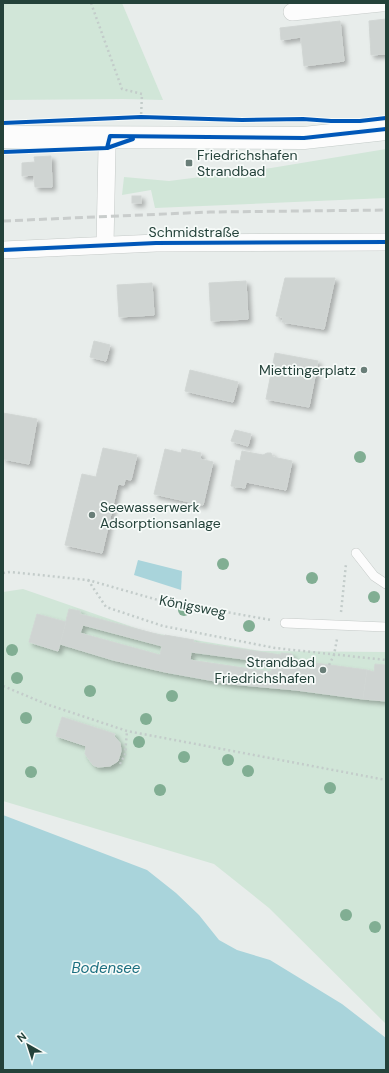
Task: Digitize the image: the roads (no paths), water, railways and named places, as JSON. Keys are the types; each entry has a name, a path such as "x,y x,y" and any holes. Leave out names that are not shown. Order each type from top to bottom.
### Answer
{"main road":[{"path":"3,137 110,136 304,138 386,129"}],"street":[{"path":"292,12 381,3"},
{"path":"105,244 107,148 110,136"},
{"name":"Schmidstraße","path":"3,250 105,244 386,242"}],"lane":[{"path":"356,553 374,576 386,584"},
{"path":"285,623 386,627"}],"water":[{"path":"138,560 182,571 181,590 134,575"},
{"name":"Bodensee","path":"3,815 147,870 176,893 199,915 219,940 237,950 270,960 342,1004 386,1038 386,1070 3,1070"}],"railway":[{"path":"3,221 210,212 386,210"}],"place":[{"name":"Friedrichshafen Strandbad","path":"189,163"},
{"name":"Miettingerplatz","path":"364,370"},
{"name":"Seewasserwerk Adsorptionsanlage","path":"92,515"},
{"name":"Strandbad Friedrichshafen","path":"323,670"}]}
